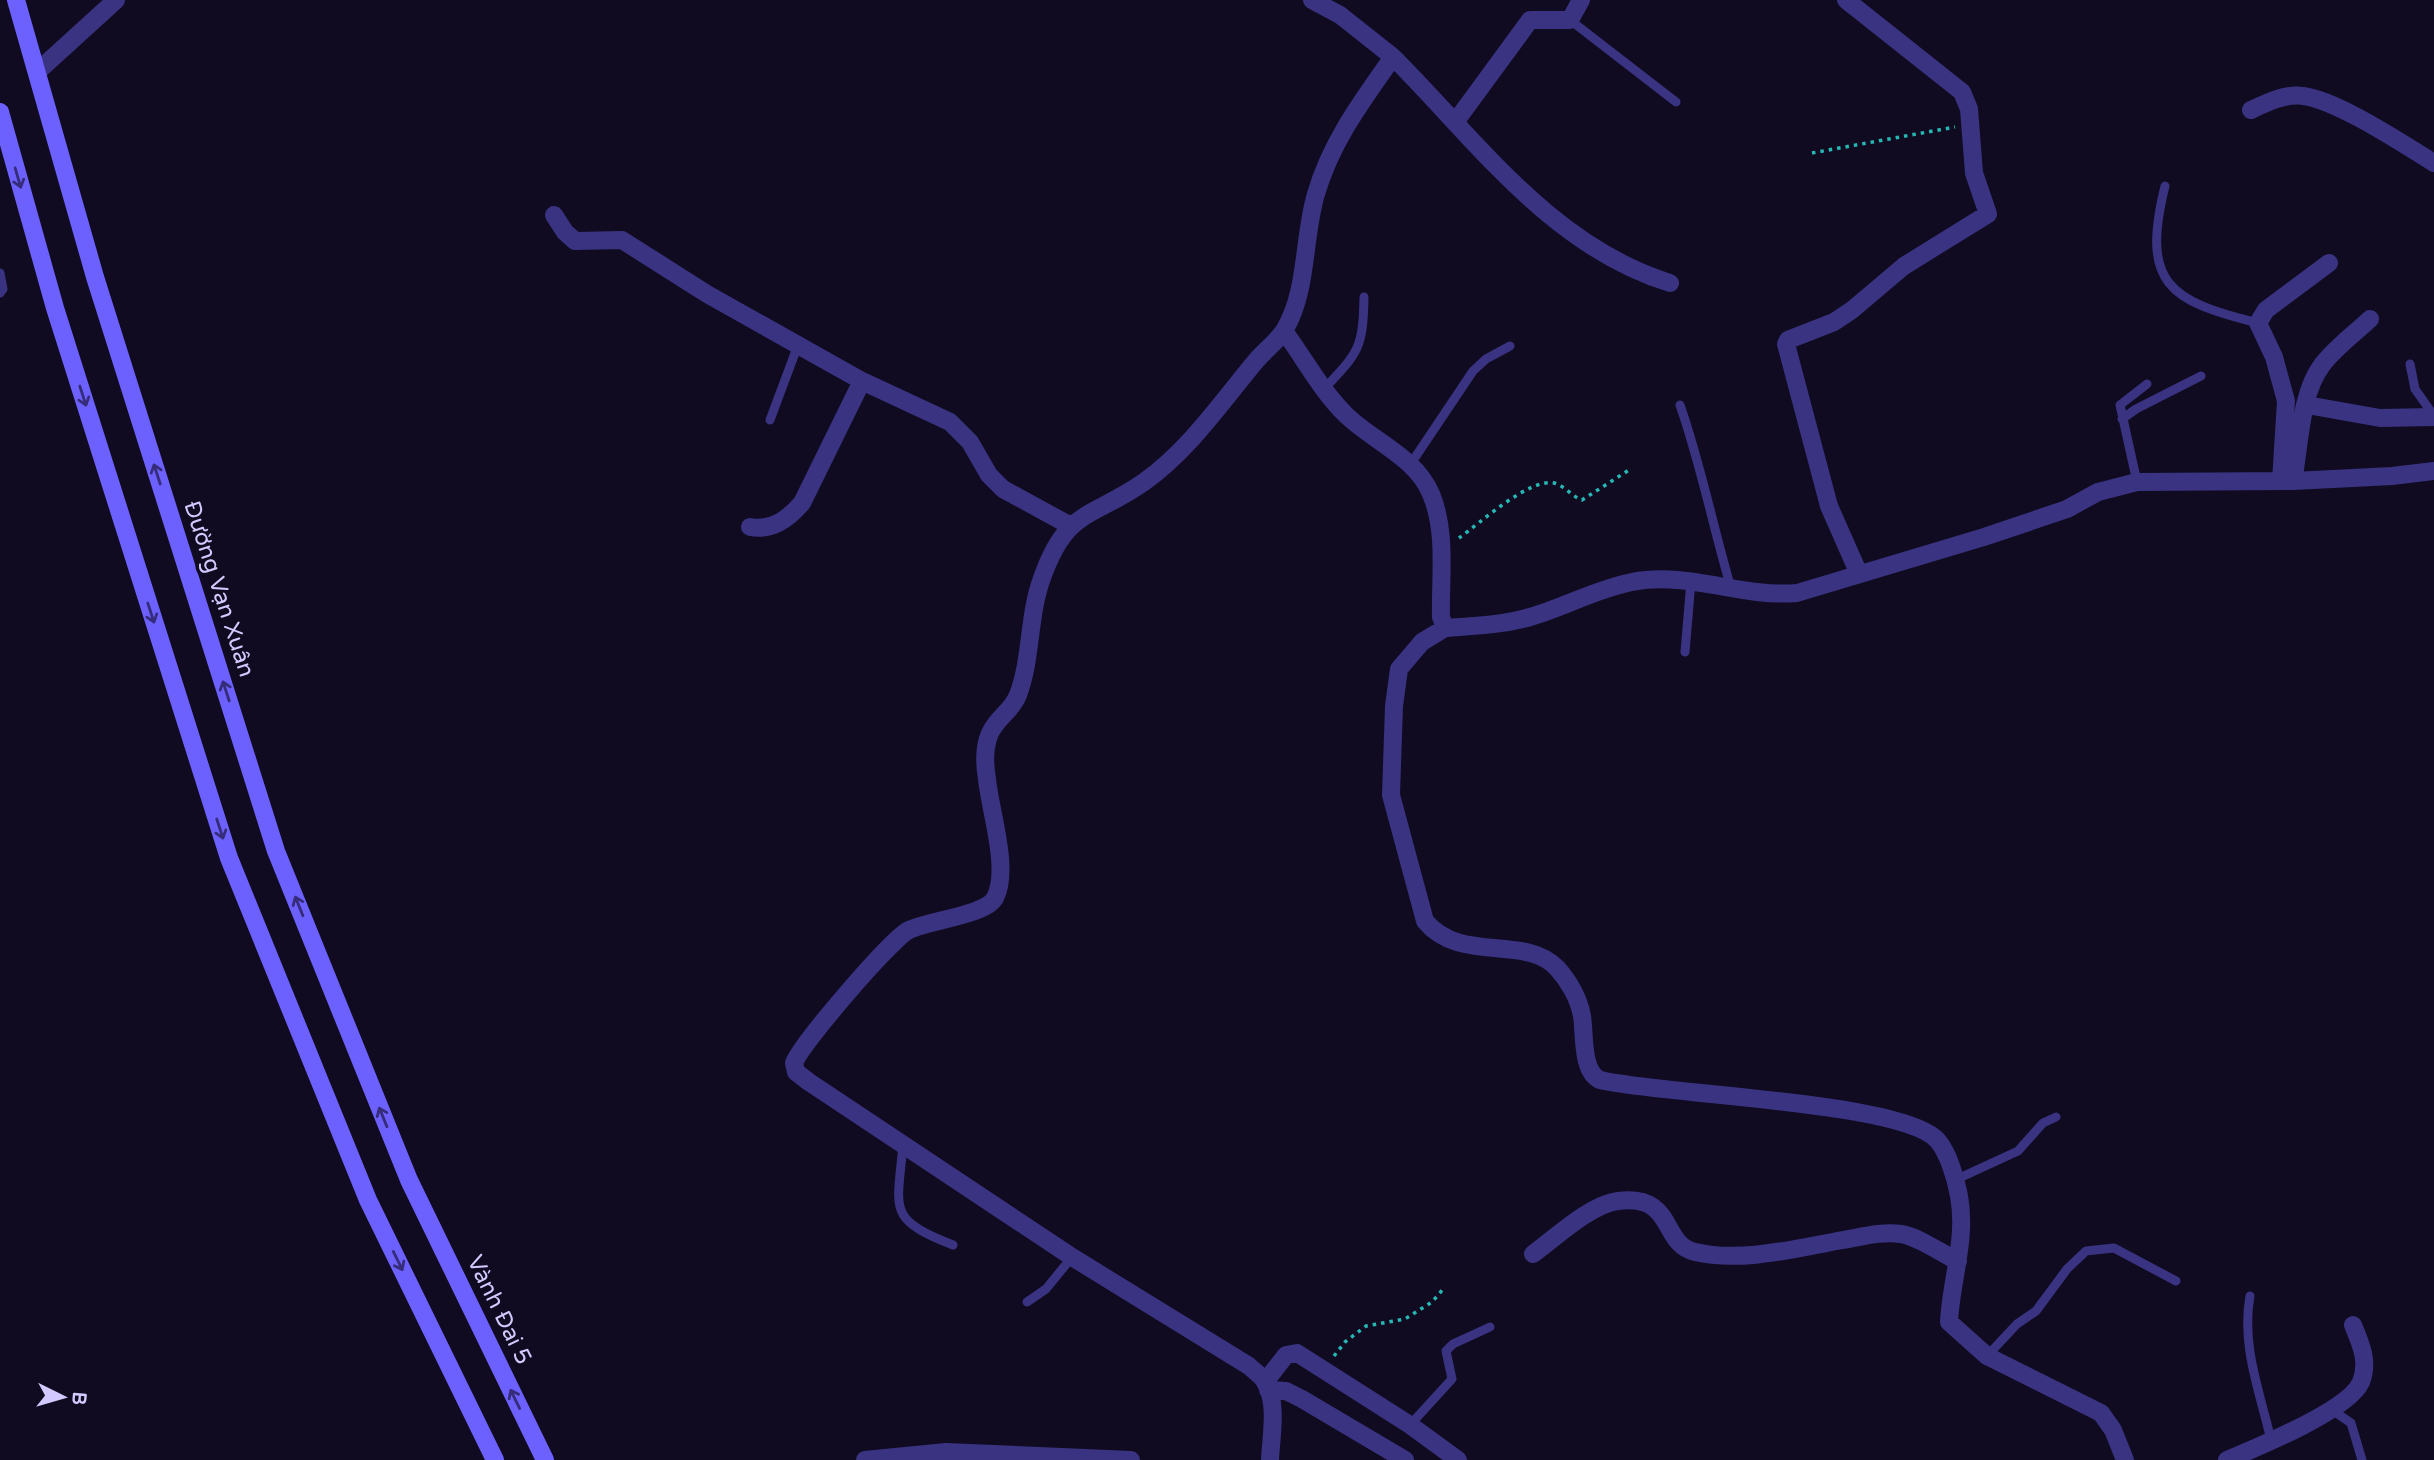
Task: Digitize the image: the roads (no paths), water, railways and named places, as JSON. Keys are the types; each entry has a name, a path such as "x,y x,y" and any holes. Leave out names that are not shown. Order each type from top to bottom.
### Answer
{"main road":[{"name":"Đường Vạn Xuân","path":"16,0 95,277 276,851 409,1180"},
{"path":"0,112 59,321 229,858 368,1200 495,1460"},
{"name":"Vành Đai 5","path":"409,1180 545,1460"}],"street":[{"path":"37,72 116,0"},
{"path":"1314,0 1373,38 1456,121 1502,173 1553,221 1634,272 1670,283"},
{"path":"1456,121 1530,20 1570,20 1581,0"},
{"path":"1846,0 1962,92 1970,124 1974,173 1988,208 1987,216 1904,266 1843,316 1819,329 1797,336 1786,344 1829,506 1859,574"},
{"path":"1393,57 1332,149 1315,197 1301,275 1284,331 1173,458 1144,482 1069,525 1042,577 1031,616 1019,693 1014,705 987,737 986,777 1000,868 1000,887 994,901 973,914 948,916 899,936 800,1052 796,1072 1072,1257 1234,1356 1269,1381 1405,1460"},
{"path":"2251,110 2273,100 2301,95 2322,101 2434,163"},
{"path":"554,215 565,232 576,241 622,240 707,294 862,381 950,422 970,442 989,475 1003,489 1069,525"},
{"path":"2287,481 2286,401 2274,357 2258,323 2266,310 2329,263"},
{"path":"2287,481 2307,405 2323,364 2370,319"},
{"path":"1284,331 1324,389 1345,414 1410,465 1426,483 1432,495 1440,528 1441,617 1444,628"},
{"path":"750,527 772,526 791,515 802,503 862,381"},
{"path":"2307,405 2380,418 2434,417"},
{"path":"2125,1460 2113,1430 2101,1413 1987,1356 1949,1322 1958,1261 1960,1211 1955,1180 1938,1142 1928,1134 1896,1122 1839,1110 1600,1080 1591,1071 1578,1004 1556,967 1529,954 1453,943 1434,933 1425,921 1416,900 1391,795 1399,669 1422,642 1444,628 1493,625 1531,617 1595,592 1632,582 1691,579 1769,596 1797,593 1984,537 2067,509 2098,492 2137,482 2287,481 2402,476 2434,471"},
{"path":"1533,1254 1598,1207 1614,1201 1630,1200 1652,1205 1684,1248 1695,1252 1750,1254 1876,1234 1900,1234 1958,1261"},
{"path":"2227,1460 2332,1410 2355,1392 2364,1371 2364,1352 2353,1325"},
{"path":"1270,1460 1269,1381 1286,1354 1297,1353 1410,1425 1458,1460"},
{"path":"865,1460 946,1452 1131,1460"}],"lane":[{"path":"1570,20 1676,102"},
{"path":"2165,186 2159,211 2157,248 2158,268 2166,282 2180,295 2204,308 2258,323"},
{"path":"0,273 3,289 0,293"},
{"path":"1324,389 1358,350 1363,330 1364,297"},
{"path":"770,421 798,345"},
{"path":"1410,465 1474,371 1486,359 1510,346"},
{"path":"2410,364 2415,389 2434,417"},
{"path":"2122,419 2136,409 2202,376"},
{"path":"2137,482 2120,405 2147,384"},
{"path":"1680,405 1700,462 1713,529 1731,588"},
{"path":"1685,652 1691,579"},
{"path":"1955,1180 2018,1151 2043,1123 2056,1118"},
{"path":"903,1145 898,1196 902,1214 907,1223 919,1231 953,1245"},
{"path":"1987,1356 2017,1324 2036,1311 2067,1269 2086,1251 2114,1248 2176,1281"},
{"path":"1027,1302 1046,1289 1072,1257"},
{"path":"2250,1296 2246,1317 2248,1350 2271,1440"},
{"path":"1410,1425 1452,1379 1446,1351 1453,1344 1490,1327"},
{"path":"2332,1410 2351,1423 2362,1460"}]}
